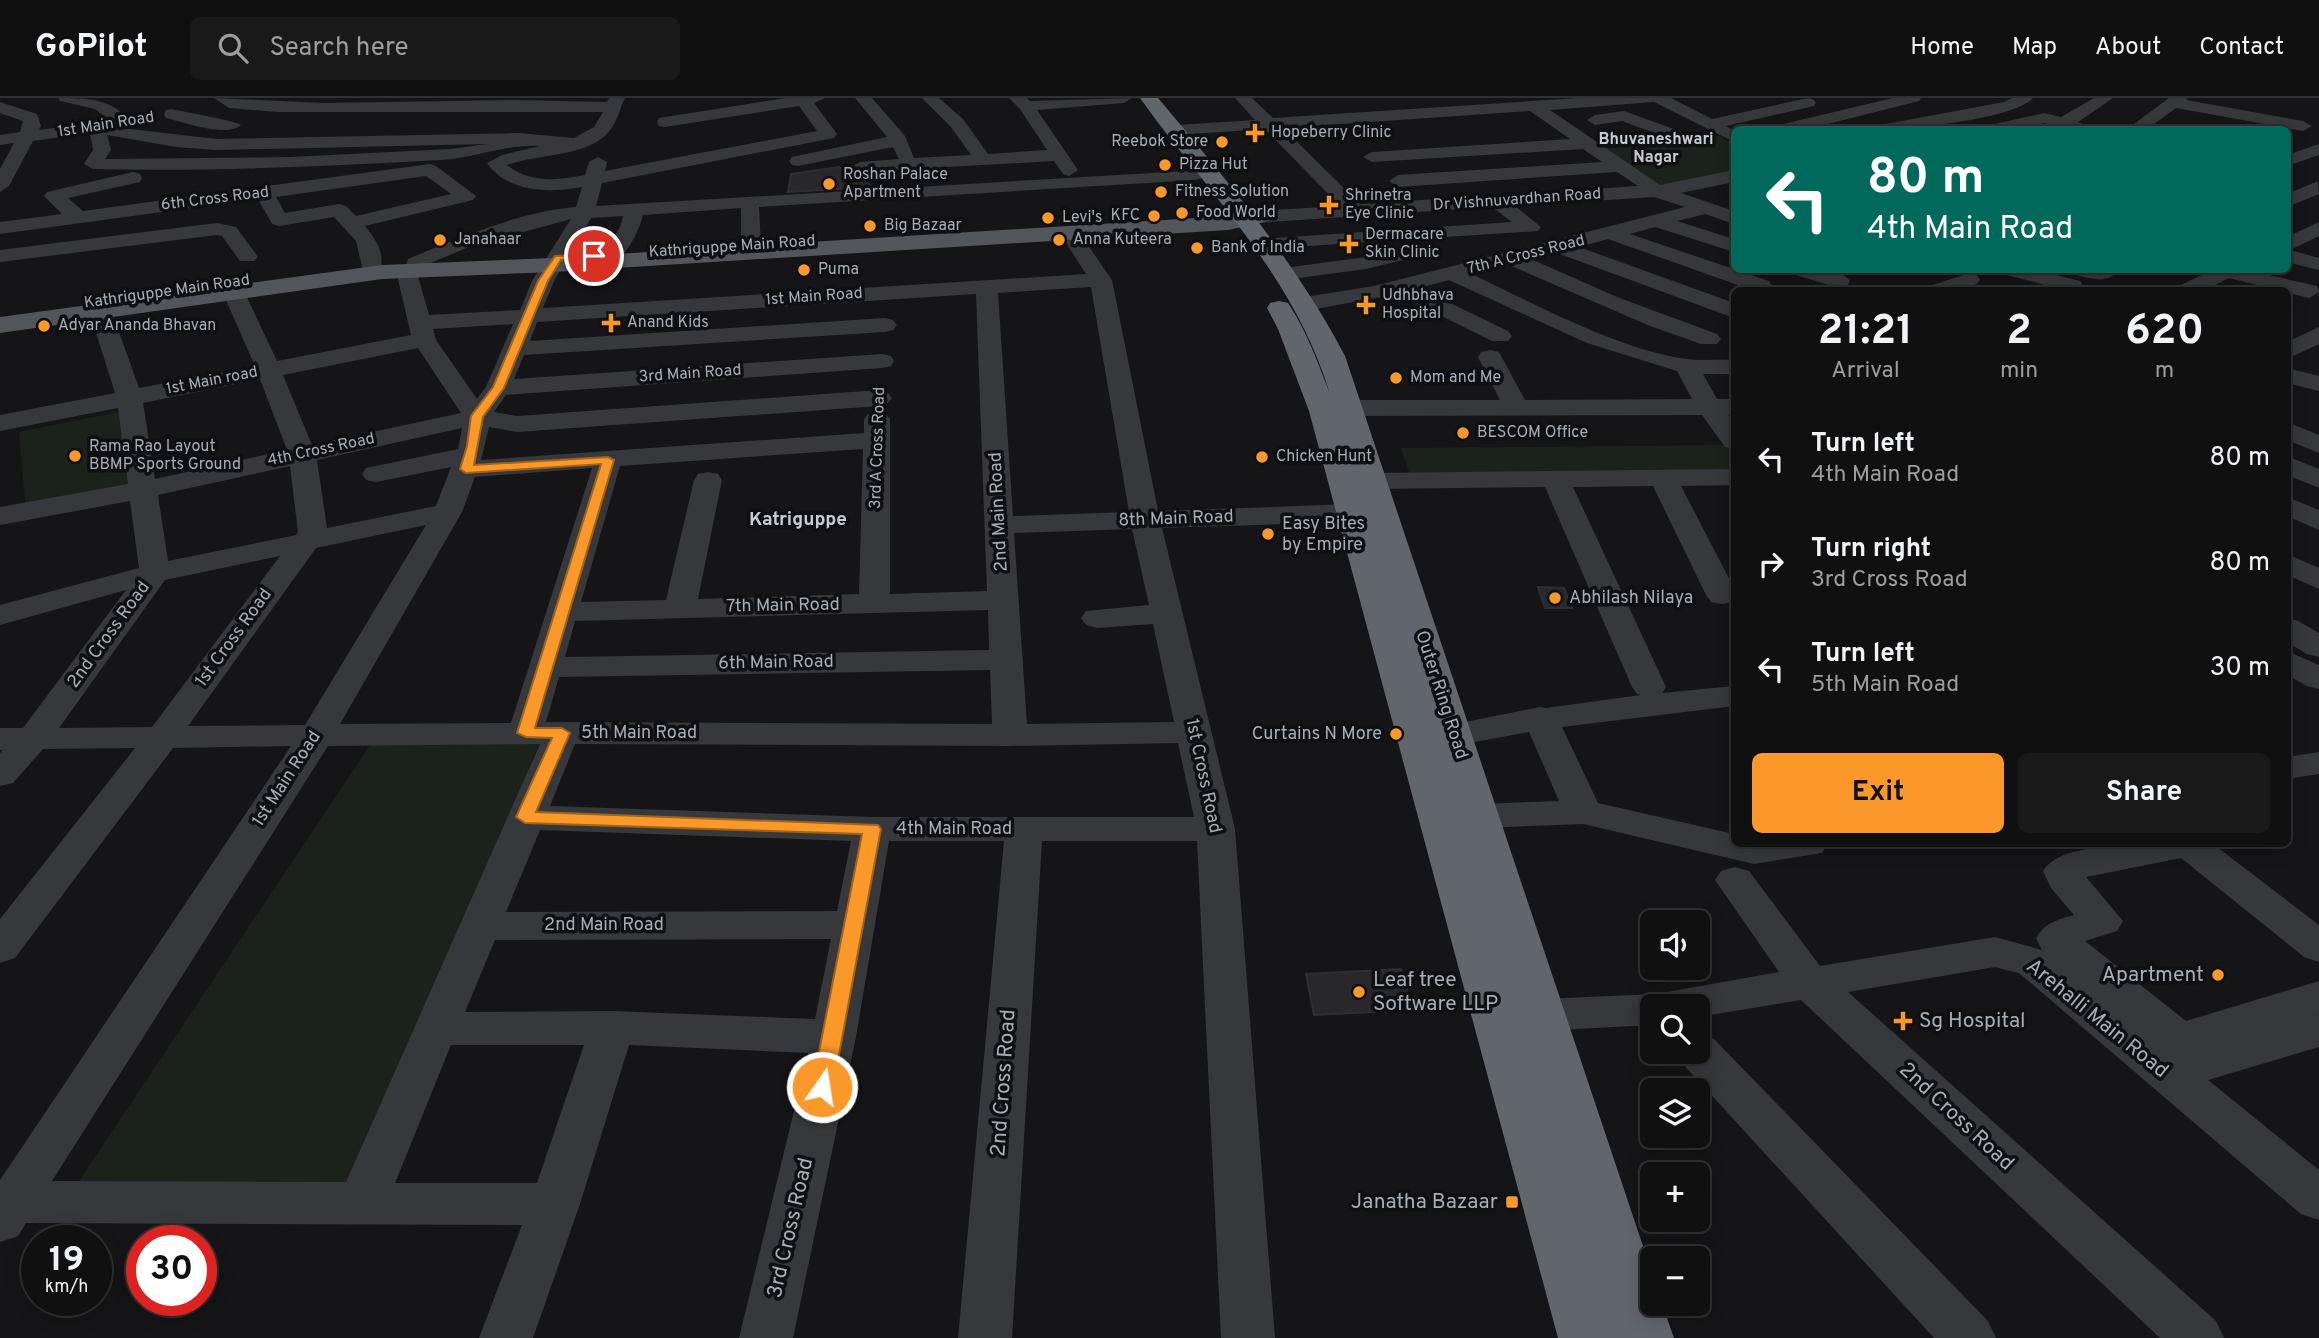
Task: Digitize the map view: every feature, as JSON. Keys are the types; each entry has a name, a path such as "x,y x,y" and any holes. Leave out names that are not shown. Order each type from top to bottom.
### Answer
{"highway":[{"name":"Outer Ring Road","path":"1132,98 1195,174 1244,223 1291,329 1323,411 1352,513 1520,1016 1644,1338"},
{"name":"Outer Ring Road","path":"1149,98 1177,130 1284,274 1304,304 1332,356 1479,816 1588,1338"}],"main road":[{"name":"Kathriguppe Main Road","path":"0,325 98,306 371,266 556,262 1244,223"},
{"name":"Kathriguppe Main Road","path":"556,262 614,254 751,246 1244,223"},
{"name":"Kathriguppe Main Road","path":"0,315 233,291 411,267"}],"street":[{"path":"66,98 100,104 124,123"},
{"name":"1st Main Road","path":"0,140 28,132 97,128 162,112 194,110 225,100 252,98"},
{"path":"162,112 204,123 251,125 310,98"},
{"path":"863,98 899,140 909,164"},
{"path":"930,98 957,122 983,159"},
{"path":"1021,102 1124,98"},
{"path":"1243,98 1356,211"},
{"path":"1177,130 1651,98"},
{"path":"1659,98 1731,136"},
{"path":"1691,114 1750,98"},
{"path":"1709,125 1793,108 1820,98"},
{"path":"1798,126 1913,98"},
{"path":"1901,126 1997,108 2025,98"},
{"path":"2064,123 2105,98"},
{"path":"2221,126 2256,98"},
{"path":"225,100 287,109 549,103 611,110"},
{"path":"2140,126 2176,100 2303,126"},
{"path":"1021,102 1077,182"},
{"path":"673,103 665,122 670,152 698,174"},
{"path":"1315,103 1424,207"},
{"path":"611,110 587,139 509,157 496,163 508,175 529,183 558,186 596,170 670,152 828,134 811,104"},
{"path":"665,122 811,104"},
{"path":"711,132 811,104"},
{"path":"1533,106 1657,191 1731,217"},
{"path":"0,107 31,118 28,132 1,179"},
{"path":"1997,108 2074,126"},
{"path":"537,121 611,110"},
{"path":"2291,135 2318,112"},
{"path":"1532,126 1625,117 1676,136"},
{"path":"2013,126 2044,118"},
{"path":"318,126 436,123 418,139"},
{"path":"519,138 508,144 467,152 361,160 89,172 102,150 97,128 148,140 203,145 519,138 572,143"},
{"path":"0,129 28,132"},
{"path":"783,164 899,140"},
{"path":"1372,157 1588,143"},
{"path":"78,217 54,196 152,170 203,145"},
{"path":"2291,160 2319,149"},
{"path":"846,167 1059,155"},
{"path":"1398,181 1621,166"},
{"path":"149,208 152,170"},
{"name":"6th Cross Road","path":"0,229 430,170 441,181 454,184"},
{"name":"1st Main Road","path":"5,1211 316,736 448,512 468,462 477,416 498,388 543,281 585,209 596,170"},
{"path":"585,209 634,211 1195,174"},
{"path":"369,196 508,175"},
{"name":"Dr Vishnuvardhan Road","path":"1244,223 1356,211 1657,191 1731,177"},
{"path":"1709,181 1731,189"},
{"path":"2291,181 2318,187"},
{"path":"351,223 466,196 454,184"},
{"path":"545,185 561,214"},
{"path":"316,186 318,214"},
{"path":"2291,199 2318,187"},
{"path":"653,190 462,243 411,267 421,332 477,416 517,425 879,398"},
{"path":"264,193 279,220"},
{"path":"1497,202 1531,227"},
{"name":"7th A Cross Road","path":"1304,304 1400,286 1512,258 1558,236 1612,234 1706,208"},
{"path":"750,209 751,246"},
{"path":"0,256 195,230 229,230 339,210 365,235 372,252 371,266"},
{"path":"614,254 630,227 634,211"},
{"path":"1578,220 1614,212"},
{"path":"2291,216 2306,233"},
{"path":"1656,221 1731,245"},
{"path":"1244,223 1531,227 1731,293"},
{"path":"229,230 247,257"},
{"name":"1st Cross Road","path":"1069,232 1101,280 1144,520 1216,829 1248,1338"},
{"path":"1612,234 1761,286 1759,287"},
{"path":"1284,274 1366,263 1396,256"},
{"path":"2291,257 2319,264"},
{"path":"1512,258 1652,321 1709,338"},
{"path":"1814,273 1839,281"},
{"path":"2041,273 2085,278"},
{"path":"2194,287 2219,273"},
{"path":"2233,273 2278,287"},
{"path":"1451,274 1647,357 1686,366 1731,366"},
{"name":"1st Main Road","path":"528,315 1101,280"},
{"path":"1949,287 1969,280"},
{"path":"1400,286 1495,347 1516,406"},
{"name":"2nd Main Road","path":"986,288 1010,735"},
{"name":"1st Cross Road","path":"0,948 161,739 313,532 302,453 269,370 233,291"},
{"name":"3rd A Cross Road","path":"874,604 876,440 885,293"},
{"path":"1600,339 1731,299"},
{"name":"2nd Cross Road","path":"0,775 17,738 155,573 129,397 98,306"},
{"name":"1st Main road","path":"0,423 269,370 421,332 528,315"},
{"path":"513,349 885,326"},
{"path":"2291,352 2319,334"},
{"path":"2291,355 2319,365"},
{"name":"3rd Main Road","path":"498,388 882,361"},
{"path":"1686,366 1722,407 1731,432"},
{"path":"2291,376 2319,384"},
{"path":"1350,408 1722,407"},
{"name":"4th Cross Road","path":"0,516 143,490 477,416"},
{"path":"2291,432 2319,446"},
{"path":"376,474 468,462 608,460 876,440"},
{"path":"362,1203 525,817 544,733 546,667 608,460"},
{"path":"2291,466 2319,480"},
{"path":"1370,481 1731,477"},
{"path":"1663,478 1722,595"},
{"path":"1555,479 1649,687"},
{"path":"680,608 708,480"},
{"path":"0,615 155,573 448,512"},
{"name":"8th Main Road","path":"1000,526 1352,513"},
{"path":"2291,565 2319,580"},
{"name":"7th Main Road","path":"563,612 1003,600"},
{"path":"1097,618 1164,614"},
{"path":"2291,630 2319,647"},
{"name":"6th Main Road","path":"546,667 1006,660"},
{"path":"2291,663 2319,679"},
{"path":"1453,735 1628,705 1731,696"},
{"path":"1540,718 1583,812"},
{"name":"5th Main Road","path":"17,738 161,739 544,733 1010,735 1194,732"},
{"path":"2291,767 2319,763"},
{"path":"1479,816 1583,812 1731,845"},
{"name":"4th Main Road","path":"525,817 872,829 1216,829"},
{"name":"2nd Cross Road","path":"985,1338 1024,828"},
{"name":"3rd Cross Road","path":"766,1338 834,1037 872,829"},
{"path":"1740,847 1754,850 1781,847"},
{"path":"2166,847 2068,868 2063,872 2066,879 2101,916 2102,921 2057,937 2059,943 2054,959 2178,1036 2190,1038 2318,1007"},
{"path":"2192,847 2319,947"},
{"path":"2212,847 2319,920"},
{"name":"2nd Cross Road","path":"1735,880 1809,982 2197,1338"},
{"name":"2nd Main Road","path":"481,926 853,925"},
{"name":"Arehalli Main Road","path":"1710,999 1995,951 2054,959 2168,1075 2319,1199"},
{"path":"2168,1075 2318,1007"},
{"path":"1520,1016 1640,1010"},
{"path":"435,1029 612,1028 834,1037"},
{"path":"506,1338 555,1204 612,1028"},
{"path":"1710,1064 1941,1319 1969,1338"},
{"path":"5,1211 362,1203 555,1204"}],"shaded area":[{"path":"1720,136 1731,143 1731,171 1662,187 1604,148"},
{"name":"Rama Rao Layout BBMP Sports Ground","path":"124,411 132,487 26,511 19,432"},
{"path":"1729,445 1731,474 1411,478 1401,448"},
{"path":"373,741 539,743 415,1059 355,1183 77,1184"}],"building":[{"name":"Roshan Palace Apartment","path":"839,167 874,187 788,192 791,174"},
{"name":"Abhilash Nilaya","path":"1538,587 1564,588 1572,608 1545,608"},
{"name":"Leaf tree Software LLP","path":"1401,969 1413,1010 1314,1015 1306,974"}],"place":[{"name":"Hopeberry Clinic","path":"1255,133"},
{"name":"Reebok Store","path":"1222,142"},
{"name":"Pizza Hut","path":"1165,165"},
{"name":"Roshan Palace Apartment","path":"829,184"},
{"name":"Fitness Solution","path":"1161,192"},
{"name":"Shrinetra Eye Clinic","path":"1329,205"},
{"name":"Food World","path":"1182,213"},
{"name":"KFC","path":"1154,216"},
{"name":"Levi's","path":"1048,218"},
{"name":"Big Bazaar","path":"870,226"},
{"name":"Janahaar","path":"440,240"},
{"name":"Anna Kuteera","path":"1059,240"},
{"name":"Dermacare Skin Clinic","path":"1349,244"},
{"name":"Bank of India","path":"1197,248"},
{"name":"Puma","path":"804,270"},
{"name":"Udhbhava Hospital","path":"1366,305"},
{"name":"Anand Kids","path":"611,323"},
{"name":"Adyar Ananda Bhavan","path":"44,326"},
{"name":"Mom and Me","path":"1396,378"},
{"name":"BESCOM Office","path":"1463,433"},
{"name":"Rama Rao Layout BBMP Sports Ground","path":"75,456"},
{"name":"Chicken Hunt","path":"1262,457"},
{"name":"Easy Bites by Empire","path":"1268,534"},
{"name":"Abhilash Nilaya","path":"1555,598"},
{"name":"Curtains N More","path":"1396,734"},
{"name":"Apartment","path":"2218,975"},
{"name":"Leaf tree Software LLP","path":"1359,992"},
{"name":"Sg Hospital","path":"1903,1021"},
{"name":"Janatha Bazaar","path":"1512,1202"}],"district":[{"name":"Bhuvaneshwari Nagar","path":"1656,149"},
{"name":"Katriguppe","path":"798,520"}],"route":[{"path":"594,256 558,258 543,281 498,388 477,416 473,446 466,469 608,460 526,733 562,733 525,817 872,829 834,1037 822,1087"}]}
